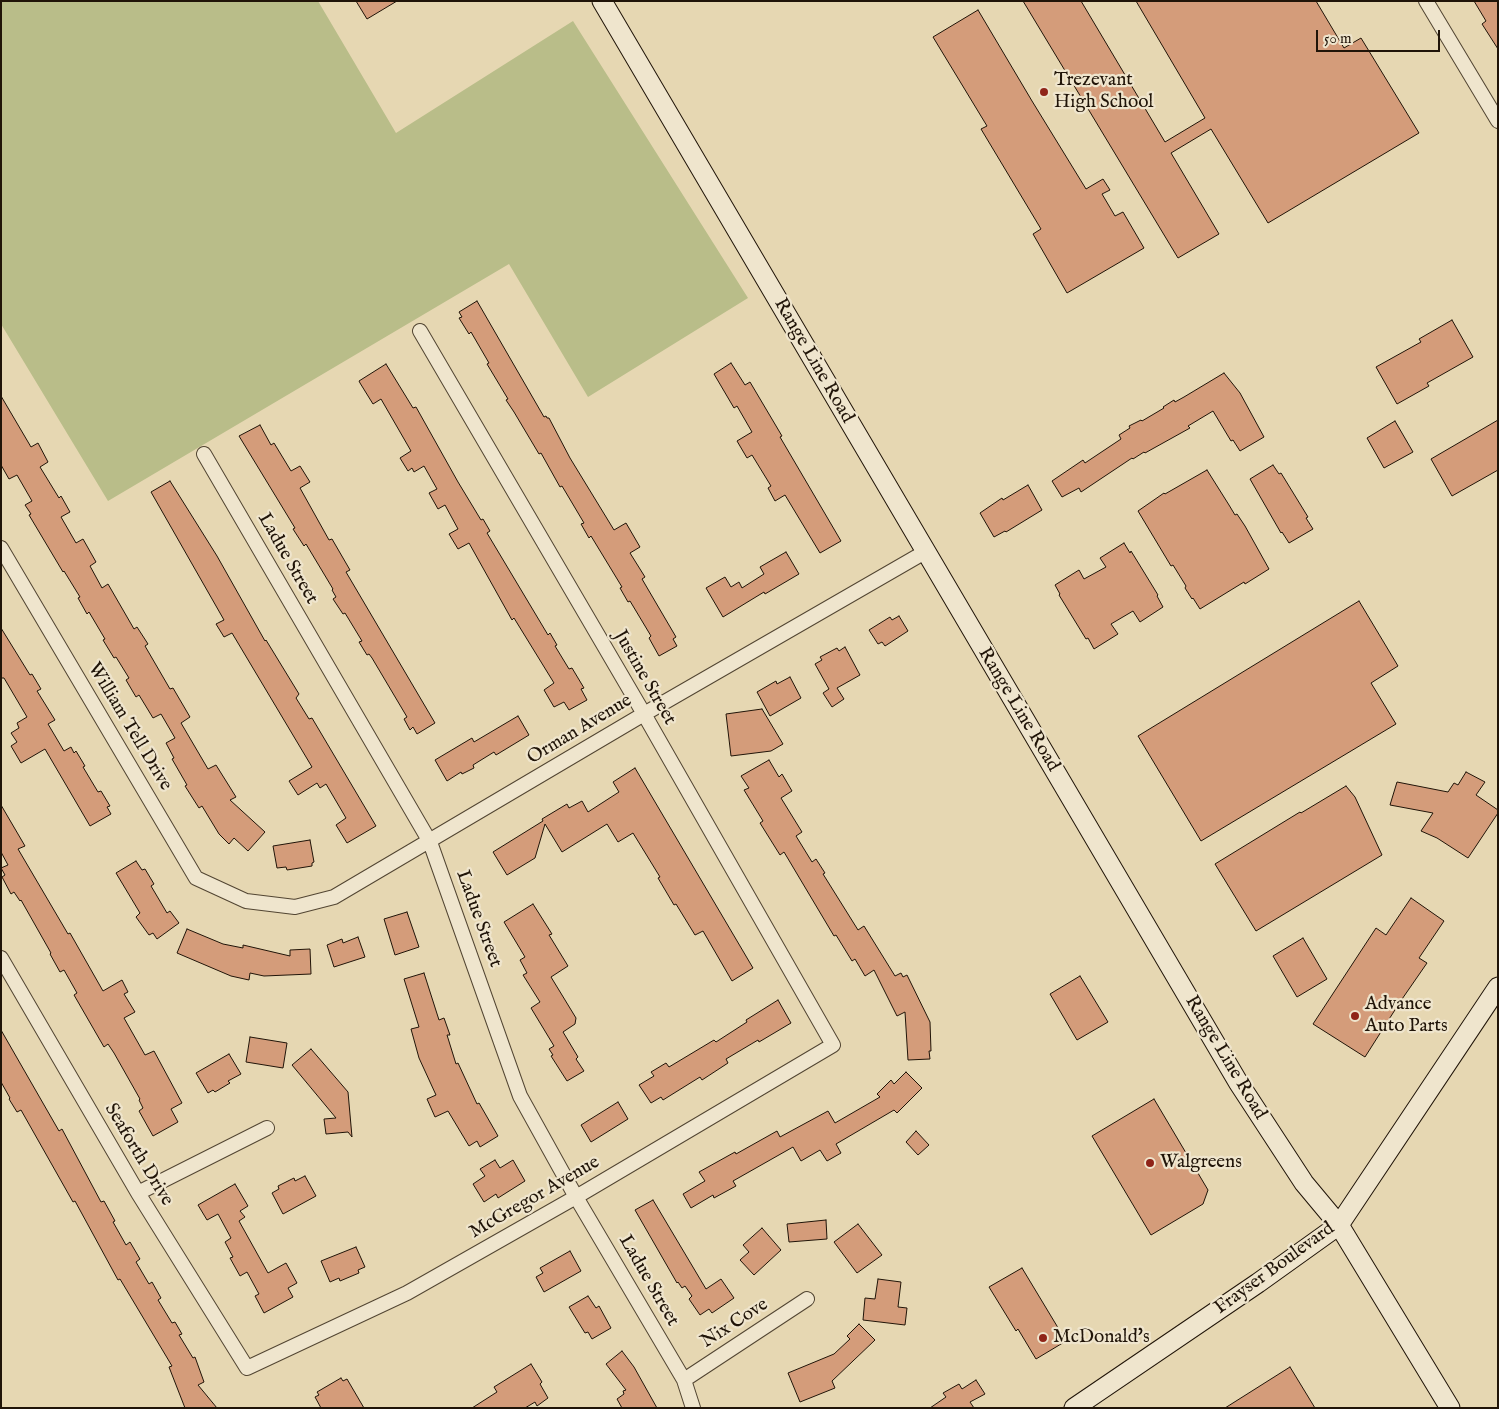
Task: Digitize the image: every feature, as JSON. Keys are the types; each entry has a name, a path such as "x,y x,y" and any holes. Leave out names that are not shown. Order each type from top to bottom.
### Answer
{"main road":[{"name":"Range Line Road","path":"602,1 1238,1082 1304,1183 1339,1225 1450,1408"},
{"name":"Frayser Boulevard","path":"1074,1408 1258,1283 1339,1225 1498,987"}],"street":[{"path":"1426,1 1498,121"},
{"name":"Justine Street","path":"420,331 644,714 833,1045"},
{"name":"Ladue Street","path":"204,454 430,842 520,1096 576,1197 684,1380 693,1408"},
{"name":"William Tell Drive","path":"1,548 196,878 246,901"},
{"name":"Orman Avenue","path":"246,901 294,907 334,897 644,714 925,552"},
{"name":"Seaforth Drive","path":"1,958 138,1193 247,1368"},
{"name":"McGregor Avenue","path":"247,1368 407,1293 576,1197 833,1045"},
{"path":"138,1193 267,1128"},
{"name":"Nix Cove","path":"684,1380 806,1299"}],"green space":[{"path":"1,1 318,1 396,133 573,21 748,298 588,397 509,264 108,501 1,324"}],"building":[{"path":"356,1 397,1 367,19"},
{"path":"1023,1 1081,1 1165,142 1205,118 1136,1 1316,1 1344,48 1361,38 1419,133 1268,223 1211,129 1171,153 1219,234 1178,258"},
{"path":"1474,1 1498,1 1498,49 1482,24 1486,21"},
{"path":"978,10 1086,189 1103,179 1110,190 1102,194 1115,216 1123,212 1144,248 1067,293 1033,234 1041,229 981,129 987,126 933,37"},
{"path":"477,301 544,417 549,418 570,458 614,530 626,523 640,547 630,553 645,577 642,579 676,637 673,639 677,646 659,656 649,638 651,636 630,601 628,602 620,588 622,587 591,536 589,538 581,524 584,523 562,486 560,487 541,453 539,454 506,400 508,399 471,332 469,334 459,318 462,317 459,312"},
{"path":"1452,320 1473,357 1427,383 1429,386 1397,404 1376,367 1421,342 1419,339"},
{"path":"731,363 745,385 750,382 841,541 820,553 785,495 775,501 768,488 771,486 752,455 747,458 737,441 752,432 737,406 734,408 714,374"},
{"path":"386,364 413,408 416,407 458,482 481,520 483,519 490,531 487,533 548,635 550,633 557,645 555,646 569,669 572,668 584,688 581,689 587,700 569,710 564,702 554,707 544,690 554,683 514,618 512,620 469,543 458,549 449,534 458,529 445,505 438,509 429,493 437,489 424,466 414,472 412,468 408,471 400,458 411,451 381,399 373,404 359,381"},
{"path":"1224,373 1240,393 1264,437 1240,451 1233,440 1231,441 1213,411 1188,426 1190,428 1145,453 1132,458 1081,492 1079,488 1062,497 1052,481 1083,460 1085,463 1121,439 1119,435 1130,428 1129,426 1142,421 1174,400 1175,402"},
{"path":"1,396 31,447 38,443 48,462 40,467 70,512 61,517 76,543 83,539 96,562 90,566 102,588 108,584 134,629 137,627 148,644 145,646 170,689 173,688 190,717 181,723 208,769 216,765 236,797 230,800 265,832 248,851 234,838 229,844 219,834 202,806 199,808 185,786 187,785 172,759 174,758 166,743 175,738 161,714 153,718 139,695 136,697 126,680 129,678 103,640 105,639 89,612 87,614 78,598 80,597 29,515 31,514 25,505 32,501 17,475 9,479 1,465"},
{"path":"1498,420 1498,470 1452,496 1431,459"},
{"path":"1395,421 1413,452 1384,468 1367,438"},
{"path":"260,425 271,445 274,443 291,471 300,466 310,482 300,488 329,540 332,539 350,570 346,572 435,723 417,734 413,727 410,730 404,719 407,717 372,658 369,654 367,655 359,642 362,641 345,613 343,614 333,599 336,597 333,589 306,544 304,546 293,529 295,528 239,436"},
{"path":"1273,465 1279,474 1281,473 1308,517 1306,518 1313,529 1289,543 1281,533 1250,479"},
{"path":"1207,470 1235,515 1237,514 1245,526 1269,569 1200,609 1185,588 1186,586 1173,565 1171,566 1138,511 1164,493"},
{"path":"170,481 217,556 265,641 299,694 296,698 309,719 312,718 376,826 347,843 336,825 346,818 326,784 320,788 317,783 298,795 289,781 312,767 232,633 224,637 216,624 224,620 151,492"},
{"path":"1028,485 1042,510 1006,532 994,537 980,513 1002,498 1003,500"},
{"path":"1124,543 1158,595 1163,607 1140,622 1133,611 1111,624 1118,634 1094,649 1059,595 1055,585 1079,570 1084,579 1106,567 1100,558"},
{"path":"786,552 799,574 765,594 764,592 723,617 706,588 725,577 731,587 739,582 742,588 764,574 760,567"},
{"path":"1359,601 1398,666 1371,683 1396,724 1201,841 1138,736"},
{"path":"899,616 908,631 885,646 882,642 878,644 869,630 890,617 892,620"},
{"path":"1,628 30,675 32,674 41,689 37,691 55,720 48,724 64,751 71,747 74,753 76,751 98,792 101,791 110,806 107,807 111,814 90,826 45,749 21,763 11,746 17,742 11,733 19,728 17,723 27,717 4,678 1,678"},
{"path":"845,647 860,675 837,688 844,699 832,707 823,693 829,689 815,664 822,660 820,657 837,648 839,651"},
{"path":"790,677 801,698 770,716 757,692 776,681 777,684"},
{"path":"762,709 783,744 771,751 731,756 726,714"},
{"path":"518,716 529,735 496,755 494,752 473,765 474,768 462,774 461,772 447,781 435,760 472,738 474,742"},
{"path":"769,760 779,777 782,774 792,791 781,798 802,832 796,836 812,862 816,859 825,873 823,874 858,930 864,926 895,976 901,973 903,977 907,975 930,1022 930,1059 908,1060 905,1012 897,1016 874,970 865,976 855,959 852,961 836,935 834,936 784,852 780,855 760,823 763,821 744,790 749,788 741,776"},
{"path":"635,768 753,968 732,981 703,931 695,935 676,904 674,905 658,878 660,877 633,833 618,842 607,824 562,852 545,824 535,858 507,875 493,852 567,804 569,808 582,801 588,812 619,792 613,782"},
{"path":"1466,772 1485,782 1476,795 1498,810 1498,813 1468,858 1437,838 1421,831 1433,813 1390,805 1397,782 1448,792 1454,783 1458,785"},
{"path":"1346,786 1355,797 1382,855 1256,931 1215,864"},
{"path":"1,805 25,846 18,849 103,991 122,980 128,992 124,994 135,1012 124,1018 145,1055 154,1051 182,1103 171,1109 178,1122 153,1136 139,1111 143,1108 140,1099 114,1053 108,1044 104,1047 74,995 77,993 64,970 60,972 21,900 14,892 11,894 2,877 5,875 1,868 8,865 1,852"},
{"path":"310,840 314,862 312,866 287,870 286,867 277,868 273,846"},
{"path":"136,861 142,870 145,869 154,884 151,886 167,913 170,911 179,923 157,939 153,933 149,935 136,917 140,913 116,873"},
{"path":"1411,898 1444,921 1419,958 1427,963 1365,1057 1313,1024 1376,928 1386,935"},
{"path":"533,904 552,934 549,935 568,966 551,977 576,1018 575,1024 563,1032 584,1071 567,1081 551,1056 553,1055 549,1049 554,1046 531,1008 540,1002 523,975 527,973 520,960 525,957 504,922"},
{"path":"407,912 419,947 395,955 384,919"},
{"path":"187,929 223,944 243,948 243,945 290,956 290,950 310,949 311,974 264,976 250,973 249,980 231,976 177,953"},
{"path":"358,937 365,957 334,967 327,945 342,939 343,943"},
{"path":"1303,938 1327,979 1297,997 1273,956"},
{"path":"424,973 439,1020 444,1018 450,1035 447,1035 456,1064 458,1063 477,1104 479,1103 498,1136 480,1147 477,1141 469,1146 448,1111 435,1117 427,1099 436,1095 419,1058 411,1029 419,1027 404,979"},
{"path":"1080,976 1108,1022 1077,1040 1050,994"},
{"path":"778,1000 791,1023 726,1059 728,1063 702,1080 700,1077 663,1100 661,1097 651,1103 639,1085 654,1076 651,1072 666,1063 669,1067 714,1040 716,1042"},
{"path":"1,1030 59,1131 62,1129 101,1202 104,1201 126,1245 130,1242 140,1259 136,1262 149,1284 152,1282 161,1298 158,1300 172,1323 175,1322 182,1334 179,1335 193,1358 195,1357 204,1382 198,1385 217,1408 185,1408 169,1367 172,1366 120,1279 118,1280 75,1201 73,1202 21,1110 17,1112 9,1099 1,1082"},
{"path":"250,1037 287,1043 283,1068 246,1062"},
{"path":"311,1049 348,1092 352,1137 348,1132 326,1134 324,1119 336,1118 292,1065"},
{"path":"229,1054 241,1074 228,1081 230,1083 215,1092 213,1090 208,1093 196,1073"},
{"path":"906,1072 922,1088 897,1113 894,1110 836,1144 841,1153 827,1161 820,1150 801,1161 793,1147 733,1181 736,1186 714,1198 713,1195 691,1208 683,1194 705,1181 699,1172 777,1131 780,1137 828,1111 835,1123 880,1097 877,1094 891,1080 894,1084"},
{"name":"Walgreens","path":"1154,1099 1208,1190 1203,1204 1151,1235 1092,1136"},
{"path":"618,1102 628,1119 591,1142 581,1125"},
{"path":"916,1131 929,1145 918,1155 906,1142"},
{"path":"495,1160 500,1168 513,1160 525,1181 498,1198 496,1194 484,1202 473,1184 485,1176 480,1169"},
{"path":"305,1176 316,1196 283,1214 272,1193 279,1189 278,1186 294,1178 295,1181"},
{"path":"235,1184 248,1206 240,1211 245,1217 239,1221 268,1273 286,1263 297,1283 288,1288 293,1297 264,1313 255,1296 259,1294 247,1272 240,1276 230,1258 233,1257 225,1242 231,1238 218,1214 207,1220 198,1205"},
{"path":"653,1200 706,1289 721,1279 734,1298 712,1313 709,1309 700,1315 689,1299 692,1296 685,1286 682,1288 677,1283 635,1210"},
{"path":"826,1220 827,1239 789,1242 787,1224"},
{"path":"858,1224 882,1255 857,1273 834,1242"},
{"path":"762,1228 781,1250 754,1275 740,1260 749,1252 743,1245"},
{"path":"356,1247 365,1267 358,1270 359,1273 340,1281 339,1278 330,1282 321,1261"},
{"path":"570,1251 581,1271 544,1292 536,1277 543,1273 540,1268"},
{"path":"1022,1268 1066,1341 1036,1359 989,1287"},
{"path":"878,1279 901,1282 898,1307 907,1308 905,1325 863,1320 865,1298 875,1299"},
{"path":"588,1296 596,1308 599,1306 611,1328 592,1339 588,1332 585,1333 569,1307"},
{"path":"859,1324 875,1340 832,1381 835,1388 800,1402 788,1373 834,1354 850,1339 847,1336"},
{"path":"622,1351 634,1367 657,1408 622,1408 617,1399 626,1390 606,1364"},
{"path":"531,1364 542,1382 540,1384 548,1398 537,1406 535,1402 525,1408 472,1408 497,1392 494,1387"},
{"path":"1290,1367 1315,1408 1225,1408"},
{"path":"341,1378 343,1381 347,1379 364,1408 321,1408 315,1397 319,1395 317,1392"},
{"path":"976,1380 985,1394 970,1402 974,1408 930,1408 946,1397 943,1393 959,1384 962,1389"}],"place":[{"name":"Trezevant High School","path":"1044,92"},
{"name":"Advance Auto Parts","path":"1355,1016"},
{"name":"Walgreens","path":"1150,1163"},
{"name":"McDonald's","path":"1043,1338"}]}
